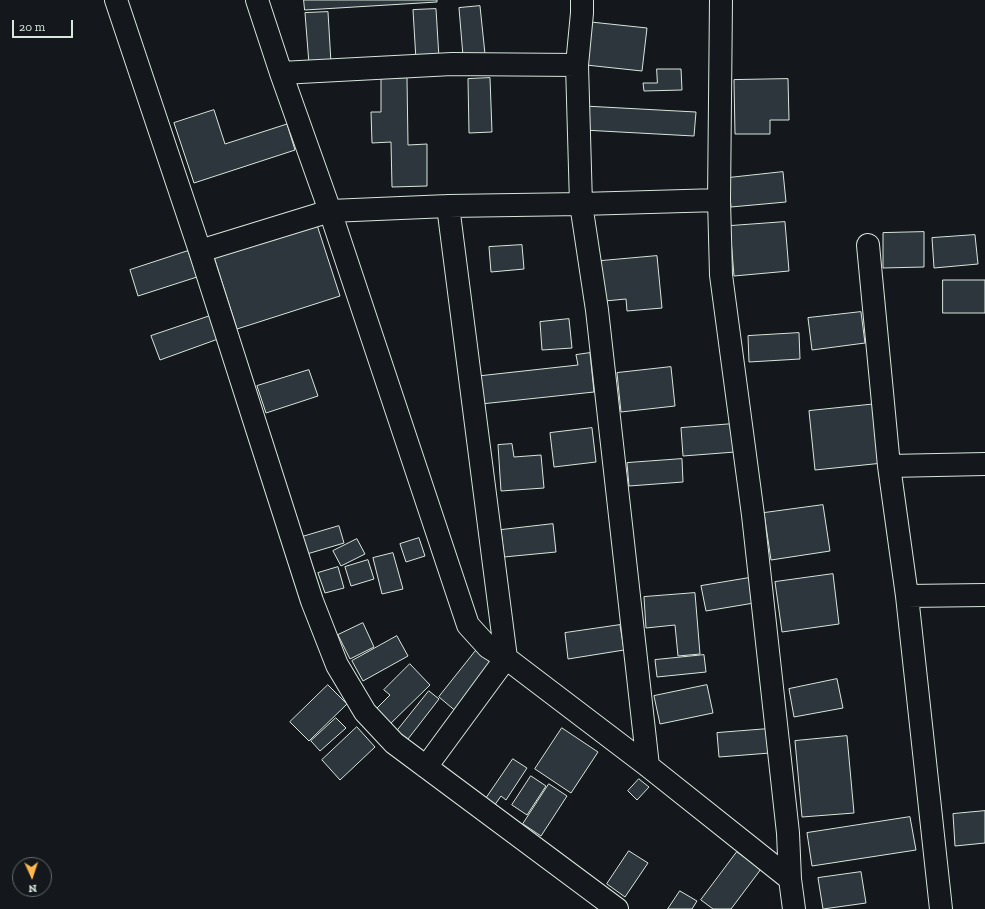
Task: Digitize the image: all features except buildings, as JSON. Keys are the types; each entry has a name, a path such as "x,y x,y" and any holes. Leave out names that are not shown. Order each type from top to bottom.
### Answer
{"street":[{"path":"116,0 200,251 312,601 337,665 365,712 394,743 617,909"},
{"path":"257,0 330,211 468,625 488,647 506,658 648,766 790,879"},
{"path":"582,0 577,65 581,204 597,310 648,766"},
{"path":"721,0 718,200 721,275 753,515 788,832 790,879 794,909"},
{"path":"281,73 452,64 577,65"},
{"path":"200,251 330,211 448,206 718,200"},
{"path":"426,767 506,658 448,206"},
{"path":"868,246 890,466 907,596 941,909"},
{"path":"890,466 985,464"},
{"path":"907,596 985,595"}]}
